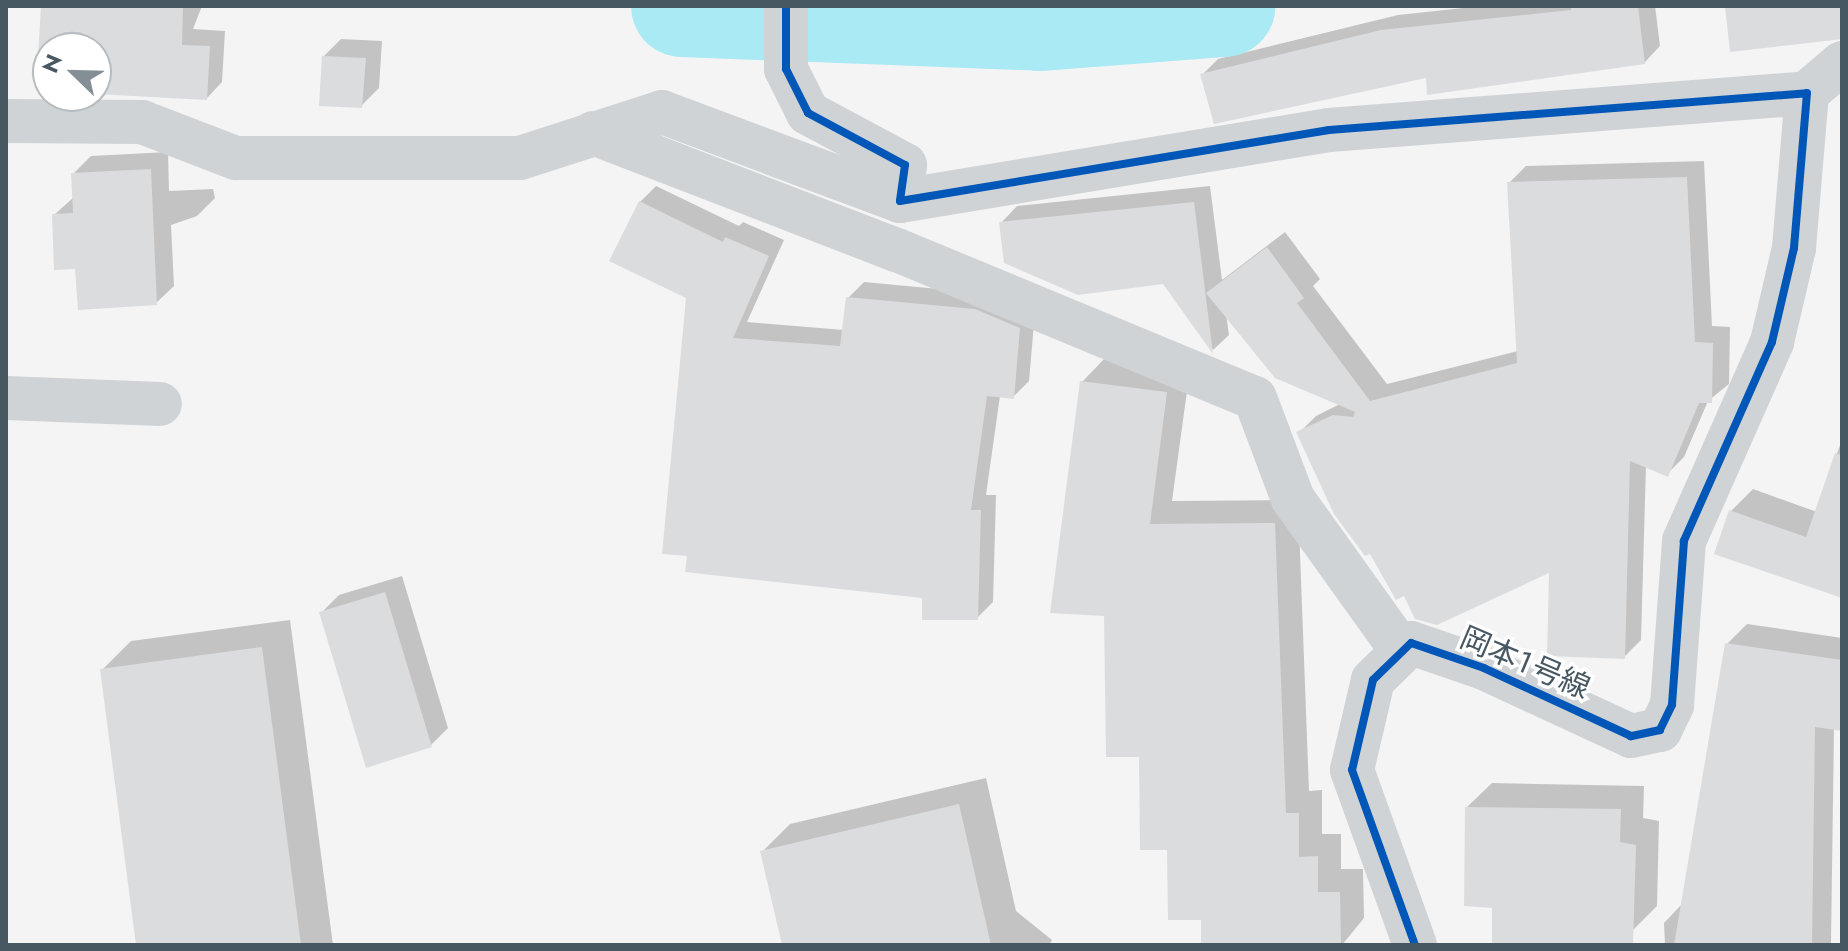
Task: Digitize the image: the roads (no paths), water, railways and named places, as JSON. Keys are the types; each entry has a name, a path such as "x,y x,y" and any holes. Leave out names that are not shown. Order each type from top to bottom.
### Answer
{"street":[{"path":"786,6 786,69 808,113 905,165 900,201"},
{"path":"6,121 142,122 236,158 520,158 662,112 900,201 1329,130 1807,93 1842,63"},
{"name":"岡本１号線","path":"1402,651 1411,643 1484,668 1631,736 1660,730 1672,705 1684,541 1772,342 1794,248 1807,93"},
{"path":"593,133 897,250 1255,398 1293,499 1402,651 1373,680 1352,770 1415,945"},
{"path":"6,398 160,404"}],"waterway":[{"path":"682,6 1041,20 1224,6"}]}
